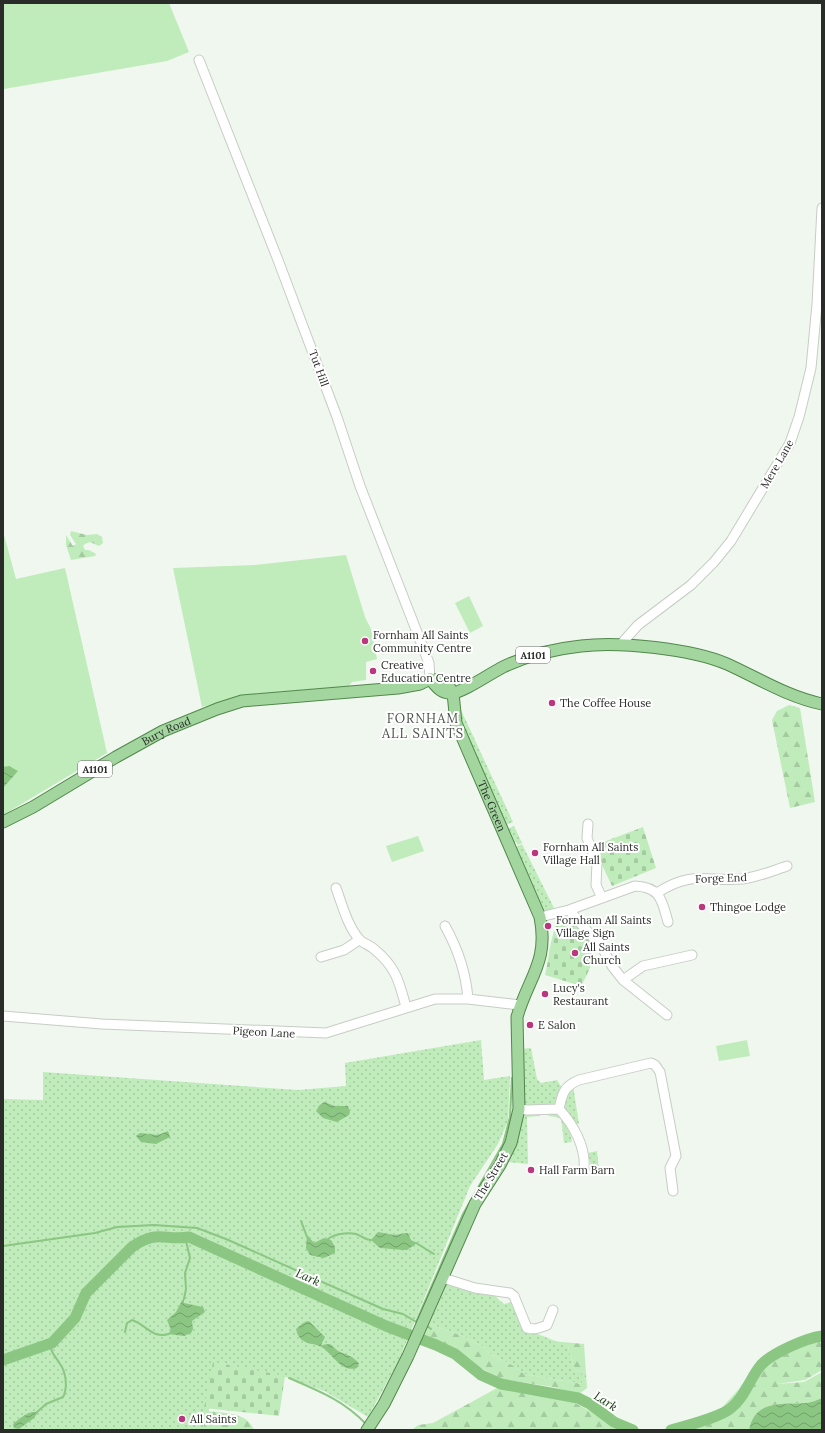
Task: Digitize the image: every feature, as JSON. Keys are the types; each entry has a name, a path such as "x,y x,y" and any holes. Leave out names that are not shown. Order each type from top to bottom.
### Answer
{"main road":[{"name":"A1101","path":"452,693 503,667 532,655 552,650 586,645 622,643 690,654 725,664 789,694 822,704"},
{"name":"Bury Road","path":"3,822 33,807 143,741 217,709 242,701 398,688 420,684 430,679"},
{"path":"430,679 441,680 448,685 452,693"},
{"name":"The Green","path":"452,693 456,724 540,917"},
{"name":"The Street","path":"369,1428 384,1404 417,1338 475,1204 506,1153 514,1132 519,1108 516,1031 520,1005 540,963 543,936 540,917"}],"street":[{"name":"Tut Hill","path":"199,60 281,267 365,498 429,663 430,679"},
{"name":"Mere Lane","path":"622,643 638,625 692,585 714,562 731,541 790,443 799,417 811,368 818,304 822,208"},
{"path":"588,824 587,838 597,863 596,884 602,898"},
{"name":"Forge End","path":"657,893 682,880 699,877 741,879 762,875 787,866"},
{"path":"540,917 569,910 635,886 644,886 657,893 661,900 668,922"},
{"path":"336,888 346,916 359,940 375,949 392,966 406,1007"},
{"path":"569,910 591,933 623,980 667,1015"},
{"path":"445,926 459,954 467,981 468,999"},
{"path":"321,957 344,950 359,940"},
{"path":"623,980 643,966 692,955"},
{"name":"Pigeon Lane","path":"3,1016 102,1024 326,1033 406,1007 436,999 468,999 520,1005"},
{"path":"584,1168 585,1159 577,1135 559,1109 562,1092 571,1083 643,1064 655,1065 660,1072 676,1156 670,1168 673,1191"},
{"path":"519,1108 527,1110 559,1109"},
{"path":"443,1278 475,1288 510,1292 514,1296 527,1328 536,1330 547,1324 553,1310"}],"green space":[{"path":"3,3 169,3 189,52 167,61 4,89 3,123"},
{"path":"3,531 16,579 65,568 107,753 3,815"},
{"path":"71,531 87,535 97,534 102,537 103,543 99,546 90,542 83,546 85,550 89,550 96,554 95,556 71,560 66,545 66,535 73,546 76,544 70,535"},
{"path":"346,555 365,617 371,629 377,659 366,662 366,680 352,682 349,686 252,694 202,707 173,568 255,565"},
{"path":"469,596 483,626 470,633 455,603"},
{"path":"789,705 800,708 815,802 790,808 772,720 777,711"},
{"path":"461,710 513,822 504,826 458,714"},
{"path":"514,826 522,843 518,845 516,842 513,843 507,829"},
{"path":"643,827 656,868 612,886 593,846"},
{"path":"418,836 424,851 392,862 386,846"},
{"path":"522,844 554,908 546,911 541,909 513,849"},
{"path":"563,914 585,932 590,939 592,946 592,961 586,978 581,986 545,975 555,927"},
{"path":"481,1040 484,1080 510,1076 508,1121 498,1144 470,1186 399,1360 368,1417 326,1392 290,1378 218,1363 206,1425 208,1430 3,1430 3,1099 43,1100 43,1072 298,1090 346,1086 345,1063"},
{"path":"747,1040 750,1056 719,1061 716,1046"},
{"path":"531,1048 537,1079 541,1083 557,1080 562,1088 554,1106 529,1108 522,1101 521,1049"},
{"path":"573,1085 579,1124 572,1123 564,1107 565,1090"},
{"path":"545,1112 557,1112 565,1123 569,1130 572,1142 564,1143 561,1118 549,1116"},
{"path":"540,1113 540,1116 527,1117 528,1164 507,1162 522,1117 526,1114"},
{"path":"597,1151 599,1170 592,1170 588,1153"},
{"path":"446,1283 496,1293 497,1298 504,1304 512,1302 525,1329 568,1346 574,1369 582,1373 582,1384 524,1374 512,1365 491,1355 484,1347 460,1335 427,1323"},
{"path":"427,1323 460,1335 484,1347 491,1355 512,1365 524,1374 582,1384 582,1373 574,1369 568,1346 552,1341 584,1344 587,1388 579,1394 553,1387 502,1379 473,1364 462,1354 448,1345 421,1334"},
{"path":"822,1337 822,1370 805,1380 776,1384 804,1382 822,1372 822,1398 813,1402 772,1405 764,1408 752,1420 749,1430 664,1430 694,1423 717,1413 738,1390 751,1372 777,1350 797,1341"},
{"path":"213,1362 285,1376 279,1416 204,1408"},
{"path":"499,1387 550,1394 566,1398 624,1430 412,1430 418,1425 433,1423"},
{"path":"204,1411 240,1416 251,1424 254,1430 205,1430 203,1422 195,1413"}],"water":[{"path":"9,766 18,771 3,788 3,767"},
{"path":"324,1102 335,1106 348,1106 350,1112 349,1115 337,1122 323,1118 316,1111"},
{"path":"168,1131 170,1137 156,1144 141,1142 136,1136 140,1133 158,1135"},
{"path":"378,1232 394,1235 408,1233 411,1240 417,1243 407,1250 380,1248 371,1240"},
{"path":"307,1235 314,1243 324,1238 331,1240 335,1247 335,1253 324,1258 310,1255 306,1248"},
{"path":"184,1297 184,1303 203,1307 205,1312 192,1321 193,1329 191,1333 184,1336 168,1334 171,1330 167,1320 176,1312"},
{"path":"309,1321 325,1337 321,1345 330,1344 338,1351 352,1357 359,1363 357,1368 352,1369 342,1366 323,1348 300,1339 296,1329 303,1323"},
{"path":"822,1398 822,1430 749,1430 752,1420 764,1408 772,1405 813,1402"},
{"path":"33,1412 38,1412 34,1418 19,1429 14,1428 13,1424 20,1418"}],"waterway":[{"path":"416,1322 463,1214 503,1144 510,1117 512,1078"},
{"path":"301,1221 307,1237"},
{"path":"3,1246 95,1233 117,1227 154,1225 197,1228 226,1239 383,1309 403,1314 418,1323"},
{"path":"327,1240 336,1235 349,1233 371,1240"},
{"name":"Lark","path":"3,1360 52,1343 75,1318 86,1293 132,1247 148,1238 189,1237 386,1326 436,1345 455,1354 481,1375 501,1384 578,1398 590,1404 614,1422 633,1430"},
{"path":"184,1299 186,1289 185,1273 190,1258 186,1241 189,1238"},
{"path":"416,1243 434,1254"},
{"path":"125,1332 127,1323 132,1320 158,1335 169,1334"},
{"path":"427,1326 431,1329"},
{"name":"Lark","path":"671,1430 703,1421 726,1412 736,1404 757,1370 766,1360 790,1347 815,1337 822,1336"},
{"path":"36,1413 46,1404 63,1397 65,1393 66,1380 64,1371 52,1352 50,1344"},
{"path":"289,1378 339,1402 366,1424"}],"place":[{"name":"Fornham All Saints Community Centre","path":"365,641"},
{"name":"Creative Education Centre","path":"373,671"},
{"name":"The Coffee House","path":"552,703"},
{"name":"Fornham All Saints Village Hall","path":"535,853"},
{"name":"Thingoe Lodge","path":"702,907"},
{"name":"Fornham All Saints Village Sign","path":"548,926"},
{"name":"All Saints Church","path":"575,953"},
{"name":"Lucy's Restaurant","path":"545,994"},
{"name":"E Salon","path":"530,1025"},
{"name":"Hall Farm Barn","path":"531,1170"},
{"name":"All Saints","path":"182,1419"}],"district":[{"name":"FORNHAM ALL SAINTS","path":"423,726"}]}
